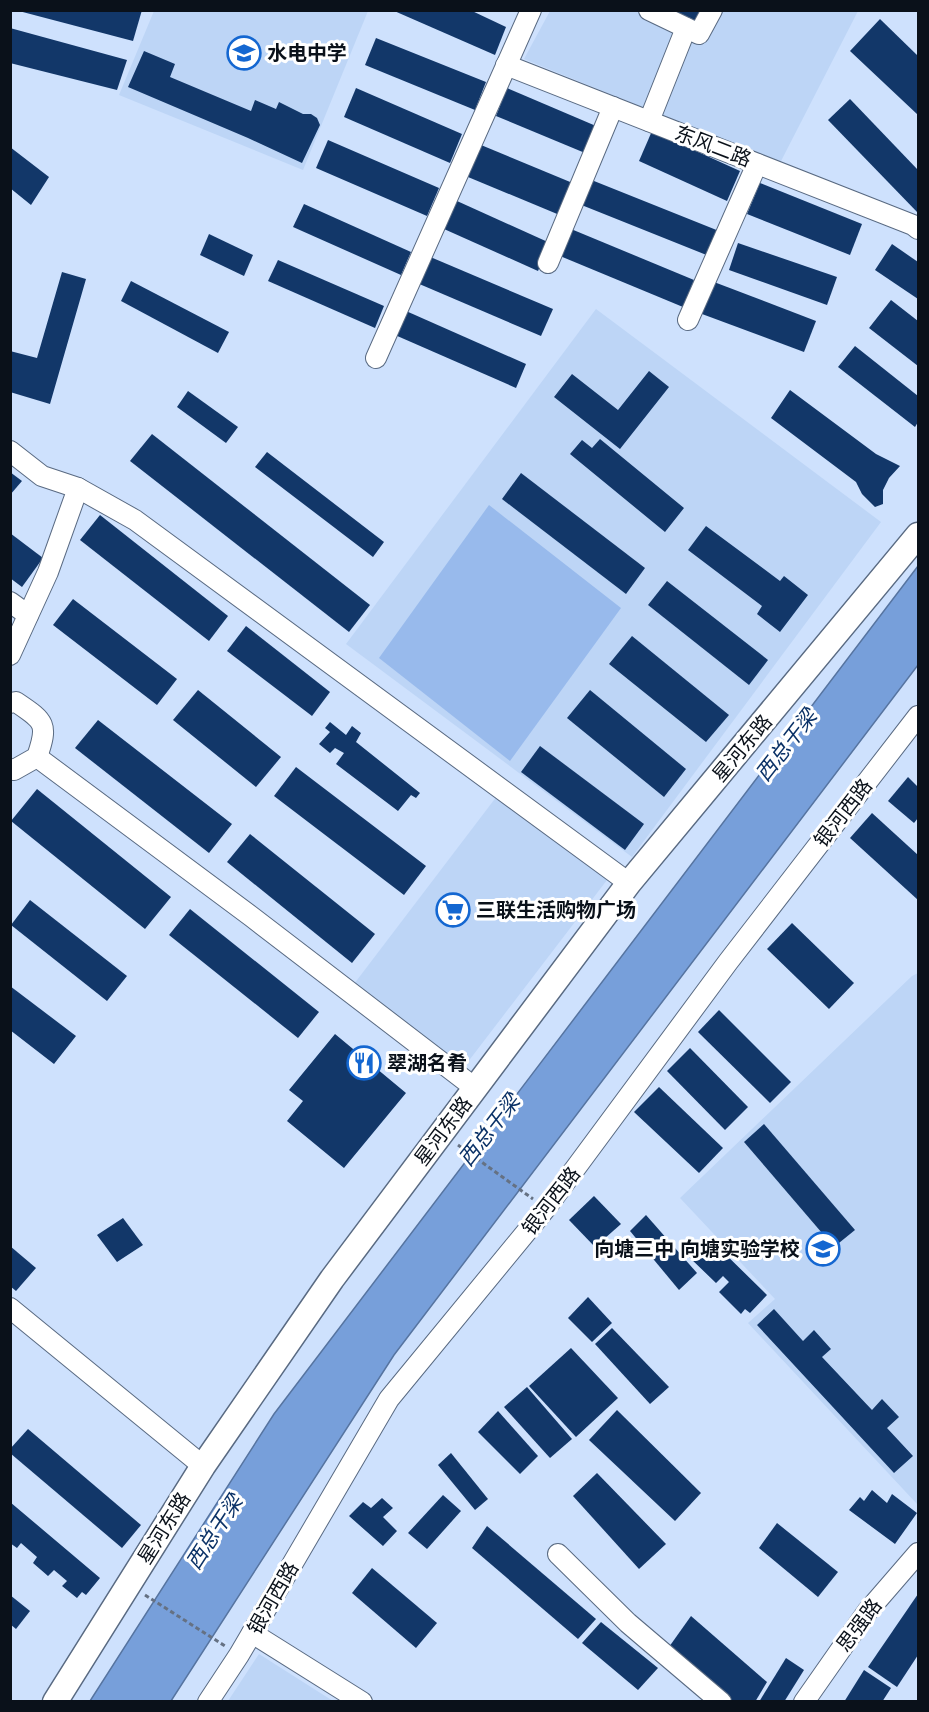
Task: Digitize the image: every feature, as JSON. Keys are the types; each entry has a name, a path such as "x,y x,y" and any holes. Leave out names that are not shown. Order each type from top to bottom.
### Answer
{"main road":[{"name":"星河东路","path":"56,1701 203,1466 332,1279 629,883 918,535"}],"street":[{"path":"376,358 531,10"},
{"path":"649,10 699,34 712,10"},
{"path":"649,122 686,28"},
{"name":"东风二路","path":"506,65 913,225 918,229"},
{"path":"548,262 613,107"},
{"path":"688,320 757,164"},
{"path":"10,451 42,476 78,488 135,520 629,883"},
{"path":"10,655 48,572 78,488"},
{"path":"10,602 28,615"},
{"path":"10,703 16,702 39,717 44,736 37,757 14,770 10,769"},
{"name":"银河西路","path":"208,1701 239,1655 389,1399 546,1208 728,962 918,716"},
{"path":"37,757 252,917 475,1088"},
{"path":"10,1308 203,1466"},
{"path":"558,1554 628,1623 721,1701"},
{"name":"思强路","path":"804,1701 867,1612 918,1554"},
{"path":"252,1633 362,1701"}],"path":[{"path":"442,1134 546,1208"},
{"path":"129,1585 239,1655"}],"shaded area":[{"name":"水电中学","path":"154,11 368,11 303,170 119,95"},
{"path":"550,11 858,11 780,163 524,59"},
{"path":"596,309 881,522 632,857 346,644"},
{"path":"489,505 621,608 510,761 379,658"},
{"path":"497,796 607,880 464,1067 354,984"},
{"name":"向塘三中 向塘实验学校","path":"918,973 917,1504 748,1323 775,1299 680,1198 912,976"},
{"path":"259,1654 333,1701 228,1701"}],"water":[{"name":"西总干梁","path":"918,566 918,665 394,1355 171,1701 90,1701 274,1414"}],"building":[{"path":"15,10 142,10 133,41"},
{"path":"392,10 470,10 506,27 495,55"},
{"path":"668,10 707,10 699,26"},
{"path":"880,19 918,56 918,115 850,51"},
{"path":"10,28 127,60 117,90 10,63"},
{"path":"376,38 486,82 475,110 365,65"},
{"path":"144,51 175,64 170,77 251,111 255,100 276,109 279,102 317,118 320,125 302,163 128,87"},
{"path":"356,88 462,134 450,163 344,117"},
{"path":"507,88 596,126 585,153 496,116"},
{"path":"850,99 918,170 918,213 828,120"},
{"path":"652,131 740,171 727,201 639,161"},
{"path":"328,140 439,188 427,216 316,168"},
{"path":"481,145 575,184 562,216 468,177"},
{"path":"10,147 49,177 31,205 10,188"},
{"path":"589,179 719,231 709,256 579,204"},
{"path":"760,183 862,224 850,255 747,214"},
{"path":"457,201 550,243 538,271 444,229"},
{"path":"304,204 411,252 401,275 293,227"},
{"path":"571,229 694,280 683,307 560,256"},
{"path":"209,234 253,255 244,276 200,255"},
{"path":"738,243 837,277 827,305 729,270"},
{"path":"892,244 918,262 918,299 875,270"},
{"path":"428,256 553,309 541,336 417,283"},
{"path":"278,260 384,306 375,328 268,281"},
{"path":"62,272 86,279 50,404 10,392 10,351 37,358"},
{"path":"131,281 229,332 218,353 121,301"},
{"path":"714,282 816,321 804,352 702,314"},
{"path":"891,300 918,321 918,366 869,328"},
{"path":"406,311 526,364 516,388 395,335"},
{"path":"855,346 918,396 918,422 915,427 838,367"},
{"path":"649,371 669,387 620,449 554,397 572,374 618,410"},
{"path":"790,390 876,454 900,466 889,478 883,490 883,504 875,507 862,494 856,482 771,418"},
{"path":"188,391 238,427 226,443 177,407"},
{"path":"152,434 370,605 349,632 130,461"},
{"path":"600,439 684,508 665,532 570,454 582,440 592,448"},
{"path":"267,452 384,542 373,557 255,467"},
{"path":"10,472 22,481 10,495"},
{"path":"521,473 645,568 626,594 502,499"},
{"path":"100,515 228,616 209,641 80,540"},
{"path":"706,526 780,581 784,576 808,595 780,632 757,614 762,606 688,550"},
{"path":"10,533 43,558 22,587 10,578"},
{"path":"667,581 768,660 749,685 648,605"},
{"path":"73,599 177,679 157,705 53,625"},
{"path":"246,626 330,692 312,716 227,651"},
{"path":"632,636 729,715 706,742 609,664"},
{"path":"198,690 281,757 256,787 173,720"},
{"path":"590,690 686,769 664,797 567,718"},
{"path":"98,720 232,824 209,853 75,748"},
{"path":"330,722 346,735 352,726 361,733 356,742 420,793 416,798 411,795 398,811 336,764 344,753 335,748 330,753 319,744 330,732 325,728"},
{"path":"540,746 644,824 625,850 521,772"},
{"path":"296,767 426,866 404,895 274,796"},
{"path":"908,777 918,787 918,818 914,823 888,801"},
{"path":"37,789 171,897 145,929 11,821"},
{"path":"872,813 918,855 918,900 850,838"},
{"path":"250,834 375,934 352,963 227,862"},
{"path":"30,900 127,976 107,1001 11,925"},
{"path":"190,909 319,1012 298,1038 169,935"},
{"path":"792,923 854,983 829,1009 767,949"},
{"path":"10,986 76,1036 54,1064 10,1030"},
{"path":"719,1010 791,1082 770,1103 698,1032"},
{"path":"335,1034 406,1093 344,1168 287,1121 303,1101 289,1090"},
{"path":"690,1048 748,1107 725,1130 667,1071"},
{"path":"659,1087 723,1148 699,1173 634,1112"},
{"path":"764,1124 855,1230 834,1247 744,1142"},
{"path":"594,1196 621,1224 595,1247 569,1220"},
{"path":"646,1215 697,1273 679,1290 630,1231"},
{"path":"123,1218 143,1245 117,1262 97,1235"},
{"path":"711,1240 767,1295 750,1313 745,1309 741,1314 719,1292 729,1282 723,1276 716,1283 688,1256 696,1248 700,1251"},
{"path":"10,1246 36,1268 16,1291 10,1286"},
{"path":"588,1297 612,1323 592,1342 568,1318"},
{"path":"774,1309 803,1341 814,1330 831,1349 822,1357 872,1410 882,1399 899,1417 887,1428 913,1456 894,1473 757,1325"},
{"path":"612,1328 669,1387 650,1404 595,1344"},
{"path":"571,1348 618,1398 576,1437 529,1386"},
{"path":"527,1387 572,1439 550,1458 504,1407"},
{"path":"617,1410 701,1493 675,1521 589,1440"},
{"path":"498,1411 538,1456 520,1474 478,1432"},
{"path":"28,1429 141,1525 122,1548 10,1453 10,1449"},
{"path":"451,1453 488,1499 475,1510 438,1465"},
{"path":"597,1473 666,1544 639,1569 573,1496"},
{"path":"872,1490 887,1503 892,1494 917,1513 895,1544 849,1510 860,1497 864,1501"},
{"path":"443,1495 461,1511 427,1549 408,1533"},
{"path":"382,1498 393,1508 383,1517 397,1531 383,1546 349,1516 363,1502 371,1508"},
{"path":"10,1502 100,1578 86,1595 82,1592 77,1598 62,1586 67,1581 54,1570 48,1576 33,1563 37,1557 21,1543 17,1548 10,1543"},
{"path":"777,1523 838,1572 818,1597 759,1548"},
{"path":"487,1526 596,1619 578,1639 472,1548"},
{"path":"372,1568 437,1623 416,1648 352,1593"},
{"path":"918,1594 918,1655 897,1687 868,1667"},
{"path":"10,1595 30,1611 16,1629 10,1624"},
{"path":"691,1616 767,1682 755,1702 730,1702 669,1647"},
{"path":"601,1622 658,1668 638,1690 582,1643"},
{"path":"786,1658 804,1670 784,1702 759,1702"},
{"path":"864,1670 891,1688 882,1702 844,1702"}],"place":[{"name":"水电中学","path":"244,53"},
{"name":"三联生活购物广场","path":"453,910"},
{"name":"翠湖名肴","path":"364,1063"},
{"name":"向塘三中 向塘实验学校","path":"823,1249"}]}
